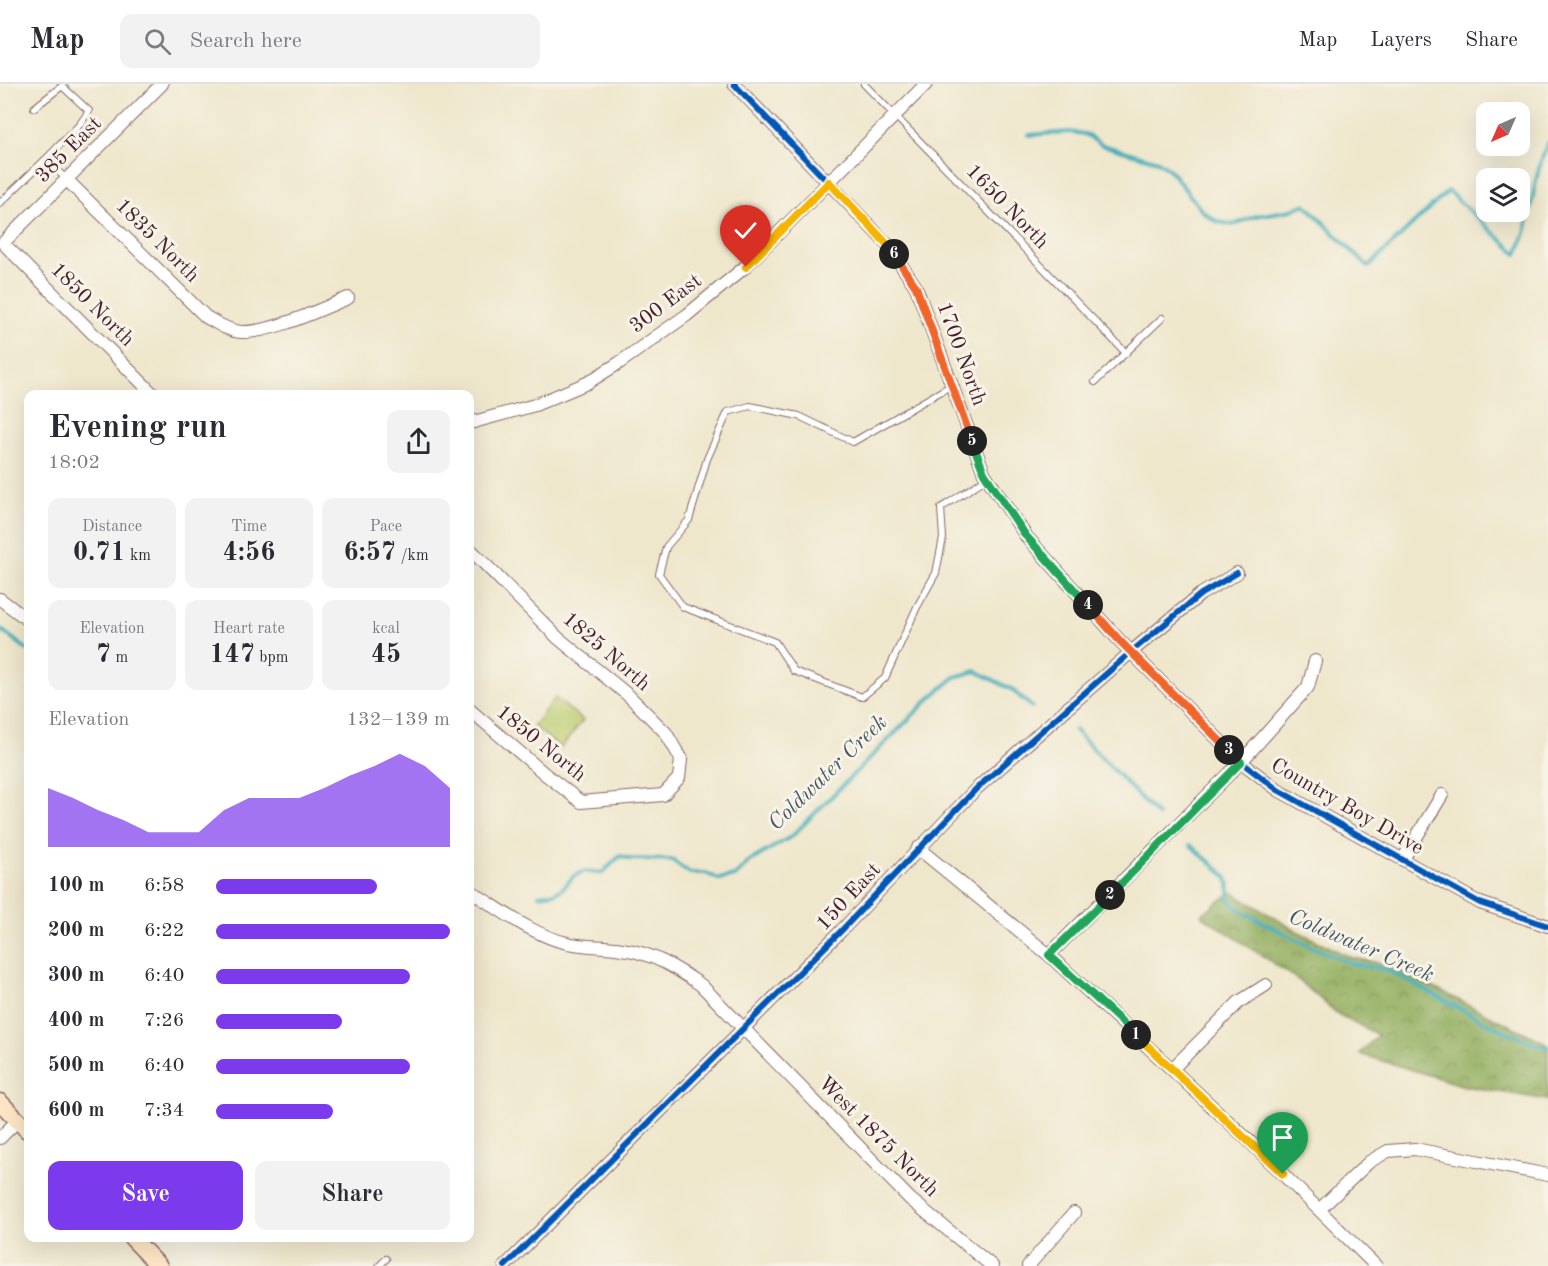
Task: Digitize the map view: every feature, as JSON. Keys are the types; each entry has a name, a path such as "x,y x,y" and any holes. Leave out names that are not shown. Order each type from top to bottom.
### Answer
{"street":[{"name":"385 East","path":"3,243 162,84"},
{"name":"1700 North","path":"735,84 886,243 916,287 987,478 1026,536 1131,652"},
{"name":"300 East","path":"474,422 535,405 587,383 687,315 746,267 926,84"},
{"name":"1835 North","path":"68,180 206,317 223,327 239,332 258,330 310,314 348,298"},
{"path":"748,226 767,245"},
{"name":"1850 North","path":"3,243 149,390"},
{"name":"1825 North","path":"474,553 558,638 629,696 666,733 681,759 679,778 663,795"},
{"name":"150 East","path":"505,1266 841,931 976,789 1131,652 1201,594 1237,573"},
{"path":"0,599 24,617"},
{"name":"Country Boy Drive","path":"1131,652 1241,762 1278,790 1480,903 1548,926"},
{"path":"1049,955 1241,762 1308,687 1315,661"},
{"name":"1850 North","path":"474,713 544,774 581,802 663,795"},
{"path":"1403,859 1442,795"},
{"path":"918,848 1049,955 1173,1068 1376,1266"},
{"name":"West 1875 North","path":"474,893 531,928 565,943 624,949 656,957 701,985 910,1199 992,1266"},
{"path":"1173,1068 1239,1002 1266,985"},
{"path":"0,1102 23,1126 0,1138"},
{"path":"1319,1210 1369,1162 1388,1151 1415,1149 1548,1175"},
{"path":"1028,1266 1074,1213"},
{"path":"136,1242 159,1266"}],"lane":[{"name":"1650 North","path":"864,84 1126,352"},
{"path":"0,203 80,124 89,111 62,86 34,108"},
{"path":"45,159 68,180"},
{"path":"1095,382 1162,318"},
{"path":"952,386 853,442 799,416 750,406 728,412 707,459 689,520 666,547 659,574 683,607 775,642 794,671 862,697 885,678 916,607 936,573 943,538 941,508 987,478"},
{"path":"379,1266 386,1259"}],"green space":[{"path":"555,698 583,720 561,748 533,726"},
{"path":"1232,892 1293,929 1352,958 1385,964 1548,1044 1548,1100 1465,1086 1359,1054 1378,1035 1338,1014 1297,979 1201,915"}],"waterway":[{"path":"1029,135 1069,132 1085,134 1102,145 1158,161 1170,170 1202,211 1216,221 1233,225 1256,216 1292,210 1305,204 1368,267 1448,191 1517,254 1527,227 1538,170 1548,143"},
{"name":"Coldwater Creek","path":"0,629 24,647"},
{"name":"Coldwater Creek","path":"539,895 554,893 562,889 574,876 585,871 602,873 620,856 630,859 672,860 690,873 706,873 718,879 735,876 750,861 792,836 931,697 955,677 976,671 1011,689 1032,707"},
{"name":"Coldwater Creek","path":"1075,730 1158,816"},
{"name":"Coldwater Creek","path":"1190,845 1226,876 1229,884 1229,900 1243,912 1307,945 1353,964 1385,969 1493,1026 1548,1047"}],"cycle path":[{"path":"734,84 886,243 916,287 984,473 1026,536 1119,640 1241,762 1278,790 1480,903 1548,926"},
{"path":"505,1266 841,931 976,789 1131,652 1201,594 1237,573"}],"route":[{"path":"746,267 829,182 886,243 916,287 984,473 1026,536 1119,640 1241,762 1049,955 1173,1068 1283,1174"}]}
